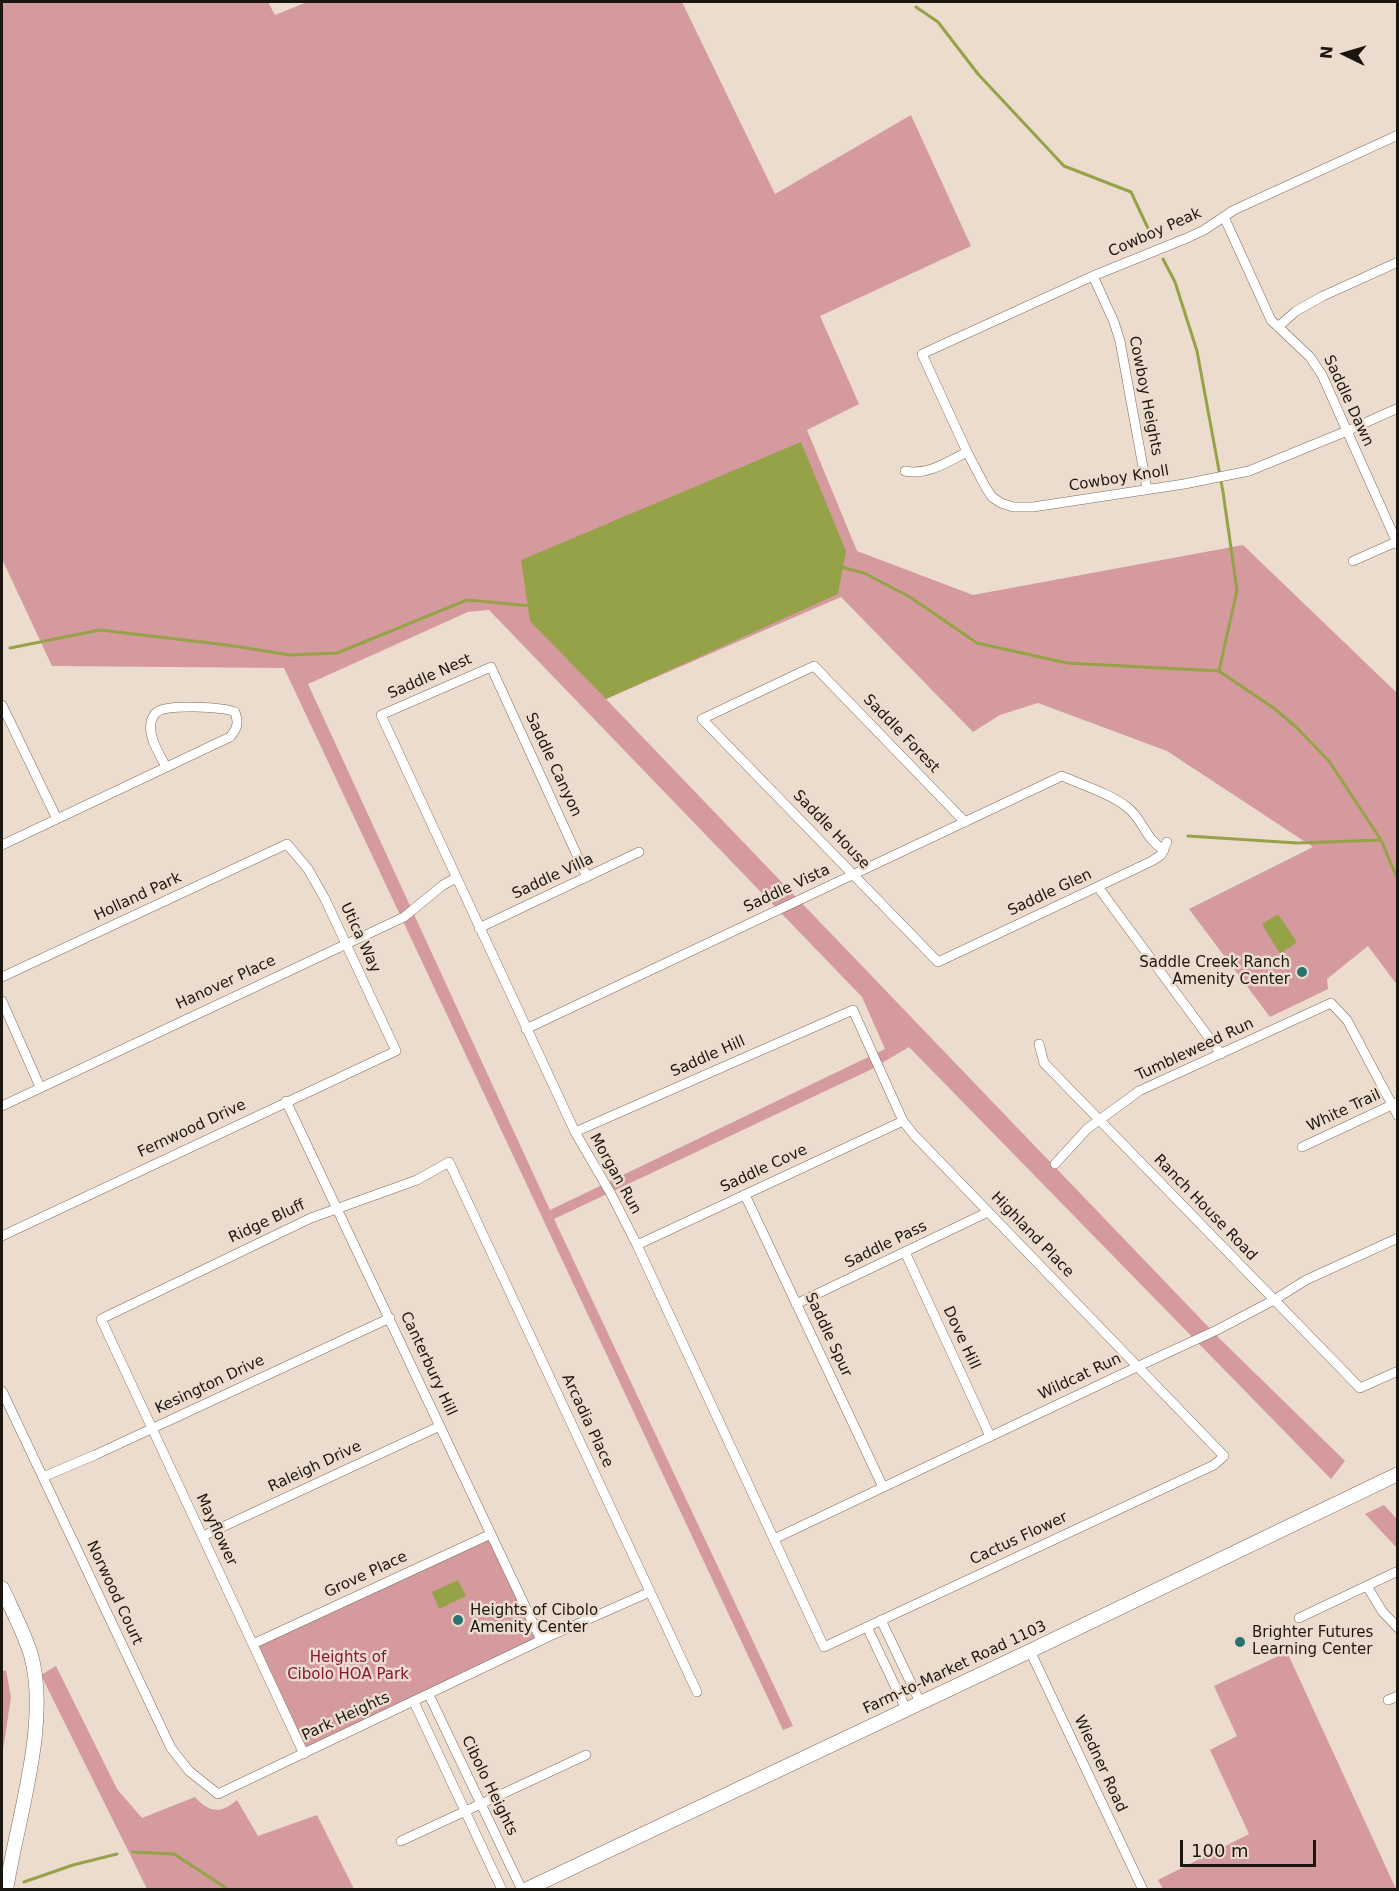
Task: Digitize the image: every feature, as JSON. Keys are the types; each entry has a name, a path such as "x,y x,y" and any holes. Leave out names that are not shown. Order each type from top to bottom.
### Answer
{"main road":[{"name":"Farm-to-Market Road 1103","path":"524,1890 1398,1474"},
{"path":"2,1588 32,1657 36,1690 36,1724 29,1771 6,1890"}],"street":[{"name":"Cowboy Peak","path":"922,354 1093,276 1187,238 1234,210 1398,135"},
{"name":"Saddle Dawn","path":"1224,218 1266,311 1278,327 1317,365 1397,543"},
{"path":"1278,327 1296,311 1323,296 1398,262"},
{"name":"Cowboy Heights","path":"1093,276 1120,341 1147,489"},
{"name":"Cowboy Knoll","path":"922,354 967,452 992,497 1013,507 1033,507 1249,471 1398,408"},
{"path":"905,471 916,474 928,471 967,452"},
{"path":"1353,561 1397,543"},
{"name":"Saddle House","path":"814,666 702,719 938,962"},
{"name":"Saddle Forest","path":"814,666 965,822"},
{"name":"Saddle Nest","path":"381,715 491,667"},
{"name":"Saddle Canyon","path":"491,667 588,877"},
{"path":"2,705 57,819"},
{"path":"2,845 230,737 236,730 238,721 235,712 215,707 164,708 156,712 150,722 151,731 166,767"},
{"name":"Morgan Run","path":"381,715 574,1132 611,1194 637,1245 824,1647"},
{"name":"Saddle Vista","path":"526,1029 1062,776 1127,807 1149,838 1165,846"},
{"name":"Utica Way","path":"288,844 313,877 396,1051"},
{"name":"Holland Park","path":"2,977 288,844"},
{"name":"Saddle Glen","path":"938,962 1152,861 1161,855 1165,846"},
{"name":"Saddle Villa","path":"479,928 639,852"},
{"name":"Hanover Place","path":"2,1106 408,914 443,885 456,878"},
{"path":"1098,886 1221,1054"},
{"path":"2,1001 40,1087"},
{"name":"Tumbleweed Run","path":"1055,1164 1087,1129 1138,1091 1331,1003 1347,1020 1395,1104"},
{"name":"Highland Place","path":"853,1010 903,1121 914,1136 1224,1456"},
{"name":"Saddle Hill","path":"574,1132 853,1010"},
{"name":"Ranch House Road","path":"1039,1044 1044,1063 1360,1388 1398,1371"},
{"name":"Fernwood Drive","path":"2,1236 396,1051"},
{"name":"Canterbury Hill","path":"286,1101 541,1640"},
{"path":"1395,1104 1398,1116"},
{"name":"White Trail","path":"1302,1147 1395,1104"},
{"name":"Saddle Cove","path":"637,1245 903,1121"},
{"name":"Ridge Bluff","path":"101,1318 311,1218 417,1180 449,1162"},
{"name":"Arcadia Place","path":"449,1162 697,1692"},
{"name":"Saddle Spur","path":"746,1194 883,1487"},
{"name":"Saddle Pass","path":"796,1304 988,1212"},
{"name":"Wildcat Run","path":"774,1539 1217,1330 1306,1280 1398,1238"},
{"name":"Dove Hill","path":"905,1252 990,1436"},
{"name":"Kesington Drive","path":"43,1477 390,1317"},
{"name":"Mayflower","path":"101,1318 304,1754"},
{"name":"Norwood Court","path":"2,1391 171,1748 189,1772 218,1794"},
{"name":"Raleigh Drive","path":"203,1536 440,1426"},
{"name":"Cactus Flower","path":"824,1647 1214,1465 1224,1456"},
{"name":"Grove Place","path":"254,1644 491,1534"},
{"path":"1299,1618 1398,1571"},
{"path":"1367,1586 1382,1611 1398,1628"},
{"name":"Park Heights","path":"218,1794 541,1640 650,1592"},
{"path":"881,1620 920,1702"},
{"path":"867,1627 906,1709"},
{"name":"Wiedner Road","path":"1030,1651 1143,1890"},
{"name":"Cibolo Heights","path":"429,1695 524,1890"},
{"name":"Cibolo Heights","path":"414,1702 502,1890"},
{"path":"401,1841 586,1755"}],"green space":[{"path":"2,2 268,2 275,15 307,2 682,2 775,194 911,115 971,246 820,316 859,404 807,430 857,551 973,595 1243,545 1397,693 1397,985 1368,946 1327,979 1328,989 1270,1017 1189,909 1313,847 1167,751 1038,703 1000,715 973,732 841,597 606,699 1219,1338 1345,1461 1331,1479 909,1047 870,1070 554,1219 793,1726 783,1730 284,668 52,666 2,559","holes":["489,610 862,997 885,1049 550,1210 308,684 468,612"]},
{"path":"1384,1505 1397,1519 1397,1548 1365,1514"},
{"name":"Heights of Cibolo HOA Park","path":"491,1534 541,1640 304,1754 253,1644"},
{"path":"1287,1652 1396,1889 1163,1889 1158,1880 1249,1834 1210,1750 1237,1736 1214,1686"},
{"path":"56,1666 117,1789 142,1818 195,1797 205,1806 215,1810 226,1808 237,1800 258,1836 317,1815 354,1889 147,1889 41,1675"},
{"path":"6,1670 11,1697 2,1757 2,1672"}],"shaded area":[{"path":"801,442 846,551 838,594 606,699 530,621 521,560"},
{"path":"1278,914 1297,942 1280,954 1262,924"},
{"path":"458,1580 466,1596 439,1609 432,1592"}],"waterway":[{"path":"916,7 938,22 978,74 1064,166 1131,192 1153,239"},
{"path":"1163,259 1175,282 1197,351 1223,492 1237,590 1219,671"},
{"path":"841,567 864,573 910,597 977,643 1067,663 1219,671 1275,709 1329,761 1381,840 1398,880"},
{"path":"10,648 100,630 290,655 337,653 467,600 532,606"},
{"path":"1188,836 1297,843 1381,840"},
{"path":"133,1852 174,1854 229,1890"},
{"path":"24,1882 73,1865 117,1854"}],"place":[{"name":"Saddle Creek Ranch Amenity Center","path":"1302,972"},
{"name":"Heights of Cibolo Amenity Center","path":"458,1620"},
{"name":"Brighter Futures Learning Center","path":"1240,1642"}]}
